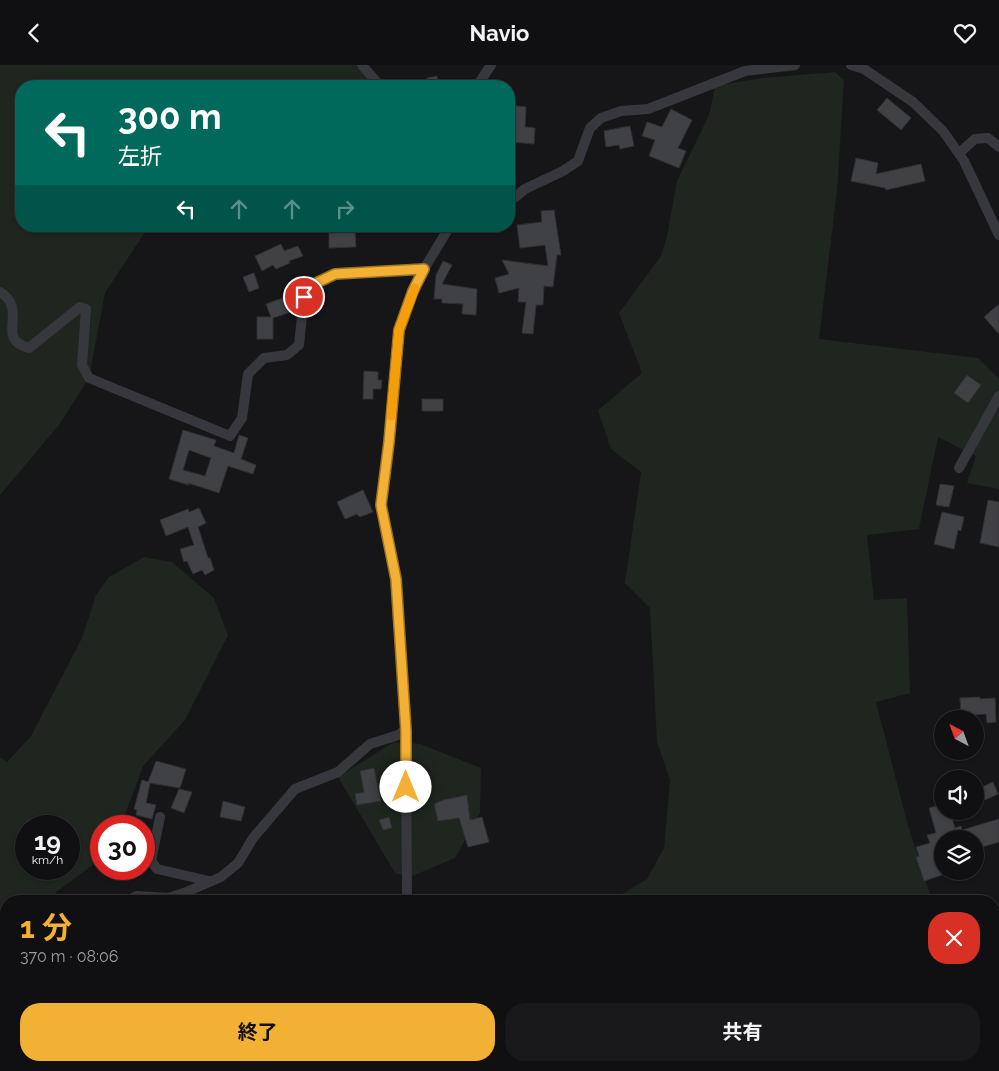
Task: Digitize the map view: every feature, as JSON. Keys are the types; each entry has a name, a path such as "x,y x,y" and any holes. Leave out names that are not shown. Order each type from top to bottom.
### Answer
{"street":[{"path":"362,65 375,80"},
{"path":"481,80 491,65"},
{"path":"515,197 525,189 563,171 578,161 590,128 601,119 621,111 648,109 745,71 795,65"},
{"path":"851,65 864,69 913,102 943,131 959,153 999,235"},
{"path":"959,153 975,139 988,139 999,147"},
{"path":"407,895 406,731 396,579 381,505 389,442 399,330 413,291 446,232"},
{"path":"0,292 9,298 13,311 12,334 16,342 29,348 80,307 86,309 82,365 89,379 230,436 242,418 248,374 264,358 287,355 299,345 304,297 310,286 335,274 424,269"},
{"path":"959,468 999,396"},
{"path":"178,895 220,877 238,863 253,838 295,789 338,772 370,745 406,731"},
{"path":"160,817 151,861 157,869 209,881"}],"shaded area":[{"path":"0,65 358,65 368,68 369,80 15,80 15,232 145,232 105,293 89,378 59,425 0,495"},
{"path":"835,72 844,80 837,191 819,339 978,358 999,379 999,489 967,483 976,456 938,437 919,529 867,535 874,600 907,598 910,693 876,702 907,822 930,895 620,895 647,879 664,848 670,780 657,742 650,608 625,583 641,472 611,449 598,410 642,373 619,313 661,256 667,236 677,181 709,115 715,86 762,78"},
{"path":"144,557 172,562 214,598 228,635 185,720 143,766 125,815 90,815 90,867 80,874 80,815 15,815 15,880 72,880 56,892 57,895 0,895 0,757 7,762 31,736 82,638 96,595 109,577"},
{"path":"394,742 420,744 481,768 480,813 455,858 410,877 395,873 338,777"}],"building":[{"path":"437,76 438,80 428,80 427,78"},
{"path":"887,98 911,118 901,130 877,110"},
{"path":"515,106 526,107 525,127 535,128 534,144 515,142"},
{"path":"671,109 692,120 678,148 686,151 679,168 649,156 655,140 642,136 647,122 662,127"},
{"path":"630,126 634,146 620,149 619,145 606,147 604,131"},
{"path":"856,158 878,163 876,174 921,164 925,181 886,190 885,188 851,181"},
{"path":"554,210 561,255 557,255 553,287 544,286 543,305 536,305 533,334 522,333 526,302 518,302 519,288 499,293 495,278 509,274 502,260 548,266 545,245 520,248 517,225 542,222 541,211"},
{"path":"355,232 356,247 329,248 329,233"},
{"path":"281,244 284,251 298,246 303,256 289,261 290,263 276,269 273,265 262,271 255,256"},
{"path":"443,261 452,265 442,284 477,289 476,315 462,314 463,304 442,303 442,299 434,299 436,275"},
{"path":"254,273 259,288 249,292 243,277"},
{"path":"288,296 294,311 273,318 273,339 257,339 257,317 271,317 266,304"},
{"path":"999,304 999,334 984,317"},
{"path":"364,371 378,372 378,380 382,380 381,389 373,389 373,399 363,399"},
{"path":"967,375 981,385 968,403 954,393"},
{"path":"422,399 443,399 443,411 422,411"},
{"path":"183,430 216,440 214,446 234,453 239,435 248,438 241,459 256,465 253,474 228,466 219,493 169,479","holes":["189,450 211,458 205,476 183,470"]},
{"path":"940,484 954,486 949,507 936,505"},
{"path":"363,490 373,512 360,517 357,514 345,519 337,502"},
{"path":"988,500 999,502 999,547 980,543"},
{"path":"199,508 206,523 198,527 214,570 205,575 202,570 193,574 187,561 184,562 180,549 194,545 188,527 166,536 160,520 188,509 189,512"},
{"path":"942,512 964,517 961,531 958,530 954,549 934,544"},
{"path":"960,698 995,698 996,722 987,723 984,710 961,710"},
{"path":"156,761 186,769 180,788 150,783 146,803 156,805 153,815 136,815 137,810 134,809 142,780 148,782"},
{"path":"374,768 381,801 357,805 355,794 364,792 360,771"},
{"path":"993,782 998,794 985,800 984,786"},
{"path":"179,789 192,792 184,813 171,808"},
{"path":"467,795 470,820 482,817 489,842 468,847 459,818 438,821 434,804"},
{"path":"223,801 245,807 241,821 220,817"},
{"path":"934,806 934,820 953,820 955,828 961,826 962,830 935,830 929,808"},
{"path":"389,817 392,828 383,830 379,820"},
{"path":"999,819 999,842 984,846 984,830 962,830"},
{"path":"934,833 934,878 924,881 916,857 919,856 916,847 930,843 927,835"}],"slow traffic":[{"path":"391,416 399,330 415,288"}],"route":[{"path":"304,297 310,286 335,274 424,269 413,291 399,330 389,442 381,505 396,579 406,731 406,787"}]}
